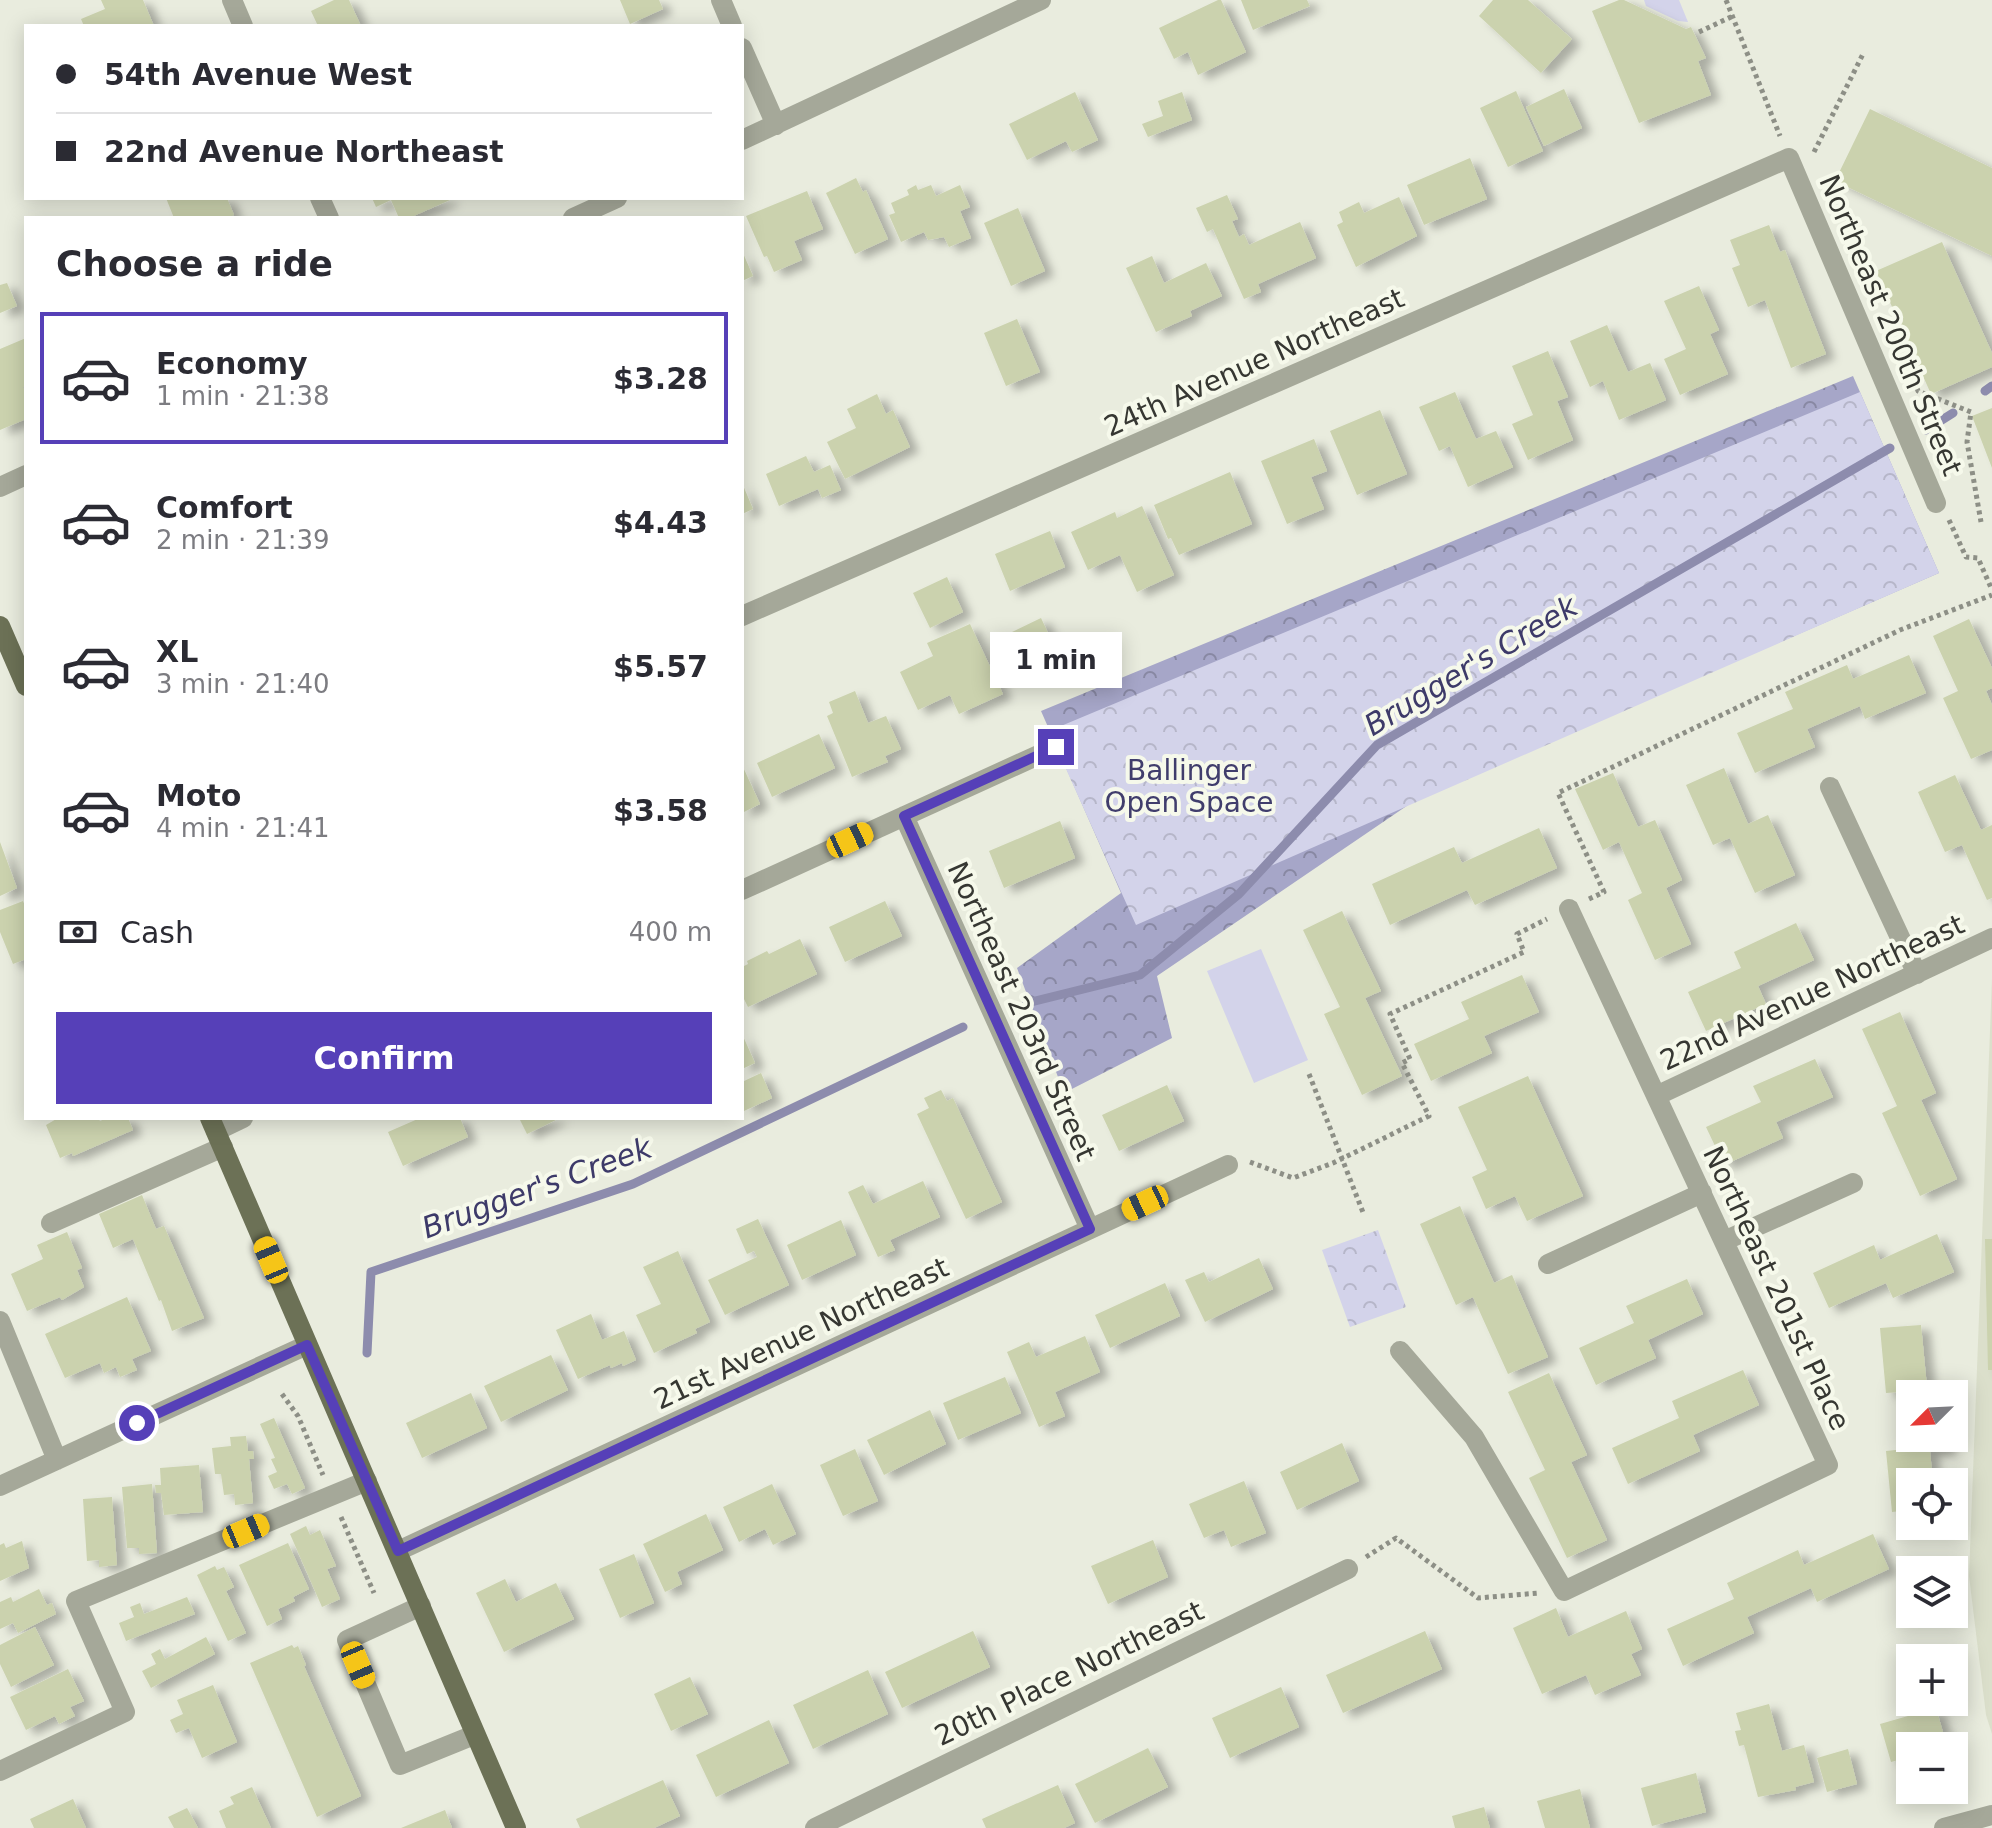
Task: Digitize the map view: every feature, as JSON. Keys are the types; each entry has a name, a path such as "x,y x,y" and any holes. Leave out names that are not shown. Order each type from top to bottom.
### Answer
{"main road":[{"path":"0,626 24,681"},
{"path":"216,1132 516,1828"}],"street":[{"path":"232,0 242,24"},
{"path":"721,0 731,24"},
{"path":"744,139 1041,0"},
{"path":"744,53 776,125"},
{"name":"Northeast 200th Street","path":"1789,158 1936,503"},
{"name":"24th Avenue Northeast","path":"744,615 1789,158"},
{"path":"577,216 613,200"},
{"path":"0,487 24,476"},
{"path":"744,889 1056,747"},
{"path":"1830,787 1917,974"},
{"name":"Northeast 203rd Street","path":"904,816 1090,1229"},
{"name":"Northeast 201st Place","path":"1564,1591 1828,1465 1569,909"},
{"name":"22nd Avenue Northeast","path":"1656,1096 1992,938"},
{"path":"51,1223 239,1120"},
{"name":"21st Avenue Northeast","path":"398,1551 1228,1165"},
{"path":"1724,1241 1853,1183"},
{"path":"1548,1264 1702,1193"},
{"path":"0,1321 57,1460"},
{"path":"0,1486 307,1345"},
{"path":"1400,1351 1474,1437 1564,1591"},
{"path":"0,1771 125,1712 76,1601 367,1481"},
{"name":"20th Place Northeast","path":"815,1828 1348,1569"},
{"path":"421,1606 347,1640 400,1765 474,1735"},
{"path":"1944,1828 1992,1815"}],"path":[{"path":"1726,0 1789,158"},
{"path":"1699,32 1733,16"},
{"path":"1813,153 1863,54"},
{"path":"1912,377 1918,391 1971,412 1967,442 1981,522"},
{"name":"Northeast 200th Street","path":"1936,503 1946,513 1966,557 1978,558 1992,592"},
{"path":"1228,1165 1232,1156 1293,1178 1342,1159 1429,1116 1402,1063 1410,1059 1390,1014 1524,952 1517,934 1604,892 1558,793 1900,630 1992,592"},
{"path":"1309,1074 1364,1215"},
{"path":"1348,1569 1396,1538 1478,1598 1564,1591"}],"shaded area":[{"path":"1992,979 1992,1734 1986,1715 1969,1576"}],"green space":[{"path":"1644,0 1679,0 1688,22 1678,21 1646,6"},
{"name":"Ballinger Open Space","path":"1853,376 1939,573 1414,801 1157,976 1172,1038 1064,1093 1017,968 1121,893 1041,711"},
{"name":"Ballinger Open Space","path":"1860,392 1939,573 1136,925 1049,731"},
{"path":"1261,949 1308,1060 1254,1083 1207,971"},
{"path":"1378,1230 1406,1307 1350,1327 1322,1250"}],"building":[{"path":"101,0 143,0 153,24 83,24 81,19 105,9"},
{"path":"334,0 349,0 360,24 317,24 311,11"},
{"path":"620,0 659,0 663,9 630,24"},
{"path":"1221,0 1246,52 1198,75 1188,52 1174,59 1159,28"},
{"path":"1241,0 1307,0 1310,6 1253,30"},
{"path":"1493,0 1528,0 1572,39 1541,73 1479,16"},
{"path":"1619,0 1686,29 1691,27 1706,58 1698,61 1711,95 1639,123 1592,11"},
{"path":"1564,89 1582,128 1544,146 1526,107"},
{"path":"1516,91 1543,151 1508,167 1480,108"},
{"path":"1075,92 1098,140 1072,152 1066,141 1027,160 1009,124"},
{"path":"1182,92 1192,120 1148,137 1142,124 1163,116 1158,101"},
{"path":"1870,109 1992,168 1992,256 1835,181"},
{"path":"1470,158 1487,199 1424,225 1407,185"},
{"path":"856,178 863,192 866,190 888,239 855,254 826,193"},
{"path":"916,185 918,190 931,185 936,196 960,185 970,207 960,211 971,238 949,247 944,237 928,240 924,232 901,242 889,215 895,213 891,203 909,195 907,190"},
{"path":"807,191 823,229 794,241 802,260 774,272 746,216"},
{"path":"1227,195 1238,219 1232,221 1239,237 1244,234 1249,245 1300,222 1316,258 1258,284 1261,292 1244,299 1213,229 1207,232 1196,208"},
{"path":"1399,197 1417,236 1356,267 1337,225 1343,222 1339,212 1359,202 1364,213"},
{"path":"167,200 228,200 234,215 232,216 173,216"},
{"path":"373,200 391,200 376,207"},
{"path":"391,200 450,200 414,216 398,216"},
{"path":"1018,208 1045,271 1011,286 984,223"},
{"path":"1769,225 1780,252 1785,250 1826,354 1791,368 1765,300 1748,307 1732,268 1740,265 1730,240"},
{"path":"1942,242 1992,353 1992,367 1931,394 1876,271"},
{"path":"744,256 753,276 744,280"},
{"path":"1152,256 1164,283 1206,263 1222,296 1190,311 1192,316 1156,332 1126,268"},
{"path":"7,283 17,306 0,313 0,285"},
{"path":"1699,286 1719,330 1710,334 1728,374 1680,395 1664,359 1686,349 1664,301"},
{"path":"1017,319 1040,372 1006,386 984,333"},
{"path":"1607,325 1628,372 1650,363 1666,400 1619,420 1603,381 1590,387 1570,341"},
{"path":"24,339 24,420 0,430 0,349"},
{"path":"1548,351 1568,397 1557,401 1573,440 1528,460 1512,424 1533,415 1512,366"},
{"path":"1455,392 1476,439 1496,431 1513,467 1468,487 1450,446 1439,451 1419,407"},
{"path":"877,394 886,414 893,410 910,447 845,479 827,442 856,428 847,409"},
{"path":"1992,408 1992,468 1972,416"},
{"path":"1380,410 1407,474 1357,495 1330,431"},
{"path":"1314,439 1327,471 1311,477 1324,509 1287,524 1261,461"},
{"path":"806,456 814,472 830,465 841,490 822,498 818,489 779,506 766,474"},
{"path":"1230,472 1252,524 1179,555 1171,538 1168,539 1154,505"},
{"path":"744,488 753,509 744,513"},
{"path":"1142,506 1174,575 1137,592 1120,555 1088,570 1071,532 1115,512 1117,518"},
{"path":"1050,531 1065,567 1010,591 995,554"},
{"path":"947,577 963,612 930,628 913,593"},
{"path":"1041,618 1057,652 1027,666 1012,632"},
{"path":"1969,619 1992,668 1992,688 1986,691 1992,705 1992,750 1971,759 1943,698 1958,691 1933,636"},
{"path":"970,624 1003,694 959,714 950,695 918,710 900,672 933,656 927,643"},
{"path":"1909,655 1926,693 1865,719 1860,706 1807,729 1815,747 1755,773 1737,733 1793,709 1785,692 1847,665 1853,679"},
{"path":"855,691 868,723 886,716 901,749 885,756 888,762 852,777 827,716 833,713 829,702"},
{"path":"819,734 835,768 772,797 757,763"},
{"path":"1724,768 1748,824 1768,815 1795,875 1755,893 1730,838 1713,845 1686,785"},
{"path":"744,769 760,804 744,812"},
{"path":"1613,773 1638,827 1655,820 1682,880 1666,888 1691,944 1655,960 1628,900 1642,893 1619,842 1603,850 1575,789"},
{"path":"1955,775 1981,830 1992,825 1992,898 1987,900 1962,845 1945,852 1918,792"},
{"path":"1060,821 1075,858 1004,888 989,851"},
{"path":"1539,828 1557,868 1475,905 1467,890 1390,925 1372,884 1454,847 1462,863"},
{"path":"0,842 17,888 0,896"},
{"path":"23,901 24,903 24,960 13,964 0,932 0,910"},
{"path":"885,901 902,936 845,962 829,927"},
{"path":"1342,911 1381,991 1365,998 1402,1076 1362,1095 1324,1014 1340,1007 1303,930"},
{"path":"1796,923 1814,960 1758,986 1766,1004 1706,1031 1688,992 1741,968 1734,952"},
{"path":"800,939 817,974 748,1007 744,999 744,966 748,964 747,961 767,951 769,954"},
{"path":"1522,975 1539,1012 1484,1036 1492,1053 1431,1081 1414,1044 1469,1019 1461,1002"},
{"path":"1900,1012 1936,1093 1921,1100 1957,1179 1920,1196 1882,1113 1897,1106 1862,1029"},
{"path":"744,1038 755,1063 744,1068"},
{"path":"1815,1059 1833,1097 1776,1122 1783,1138 1724,1165 1706,1127 1761,1102 1753,1086"},
{"path":"761,1073 772,1098 744,1111 744,1081"},
{"path":"1528,1076 1583,1196 1527,1221 1515,1196 1486,1209 1472,1177 1487,1170 1458,1107"},
{"path":"1167,1085 1184,1121 1119,1151 1102,1115"},
{"path":"941,1090 947,1101 953,1098 1002,1202 966,1219 917,1114 929,1108 924,1098"},
{"path":"55,1120 129,1120 133,1130 73,1156 72,1153 60,1158 46,1125"},
{"path":"415,1120 461,1120 468,1137 403,1166 388,1132"},
{"path":"520,1120 556,1120 527,1134"},
{"path":"923,1181 940,1217 890,1240 895,1250 878,1257 848,1192 863,1185 873,1204"},
{"path":"142,1195 156,1229 164,1226 204,1318 172,1331 133,1239 113,1248 99,1214"},
{"path":"1460,1206 1494,1283 1512,1275 1548,1357 1508,1374 1473,1297 1456,1305 1420,1224"},
{"path":"758,1219 789,1285 725,1315 708,1280 757,1257 754,1251 747,1254 736,1229"},
{"path":"841,1220 856,1255 802,1280 787,1245"},
{"path":"67,1232 82,1268 77,1270 84,1287 62,1300 60,1297 27,1311 11,1274 43,1259 37,1245"},
{"path":"1937,1234 1954,1272 1893,1298 1886,1283 1829,1308 1813,1273 1874,1245 1880,1260"},
{"path":"1985,1239 1992,1239 1992,1370 1988,1370"},
{"path":"678,1251 710,1322 695,1329 697,1333 654,1353 636,1315 661,1304 643,1267"},
{"path":"1259,1258 1273,1289 1205,1322 1185,1280 1204,1272 1209,1282"},
{"path":"1687,1279 1703,1314 1648,1340 1656,1358 1596,1385 1579,1348 1634,1323 1626,1306"},
{"path":"1165,1283 1180,1316 1110,1348 1095,1315"},
{"path":"127,1297 151,1351 132,1359 137,1370 120,1377 116,1367 104,1373 100,1363 65,1378 45,1334"},
{"path":"591,1314 602,1340 624,1331 636,1360 623,1366 622,1363 611,1368 610,1365 578,1379 556,1330"},
{"path":"1921,1325 1926,1380 1896,1380 1896,1392 1886,1393 1880,1328"},
{"path":"1085,1336 1100,1372 1055,1392 1065,1416 1039,1427 1007,1352 1029,1342 1036,1357"},
{"path":"551,1355 568,1390 501,1422 484,1386"},
{"path":"1743,1370 1759,1405 1693,1435 1700,1451 1628,1484 1612,1448 1679,1418 1672,1401"},
{"path":"1549,1373 1587,1455 1571,1462 1607,1540 1567,1558 1529,1478 1545,1470 1508,1392"},
{"path":"1005,1377 1021,1413 958,1440 943,1403"},
{"path":"471,1393 487,1428 422,1458 406,1423"},
{"path":"930,1410 946,1444 884,1475 867,1440"},
{"path":"274,1418 305,1488 292,1494 287,1484 274,1489 268,1476 277,1472 271,1459 275,1458 260,1424"},
{"path":"246,1436 248,1451 253,1451 254,1459 249,1459 253,1503 235,1505 234,1494 224,1495 221,1474 215,1474 212,1448 231,1446 230,1437"},
{"path":"1342,1443 1359,1481 1297,1510 1280,1472"},
{"path":"855,1449 878,1501 843,1516 820,1465"},
{"path":"1886,1451 1930,1452 1932,1468 1896,1468 1896,1512 1892,1512"},
{"path":"199,1465 203,1512 164,1515 161,1493 156,1493 155,1485 161,1485 160,1468"},
{"path":"1244,1481 1266,1533 1231,1547 1224,1530 1204,1538 1189,1504"},
{"path":"152,1484 157,1553 139,1554 139,1548 127,1548 122,1487"},
{"path":"772,1484 796,1534 773,1545 765,1529 739,1542 723,1507"},
{"path":"112,1497 117,1565 99,1567 99,1560 87,1561 83,1499"},
{"path":"706,1514 723,1550 677,1572 682,1584 665,1592 643,1544"},
{"path":"306,1526 310,1535 320,1530 336,1566 327,1569 340,1599 322,1607 290,1534"},
{"path":"1873,1534 1889,1569 1817,1602 1811,1588 1747,1617 1754,1633 1683,1666 1667,1629 1734,1599 1727,1583 1798,1550 1804,1565"},
{"path":"1153,1540 1168,1577 1108,1604 1091,1566"},
{"path":"22,1541 29,1568 0,1581 0,1545 4,1543 6,1548"},
{"path":"288,1543 309,1589 293,1597 295,1601 278,1609 282,1619 267,1626 239,1565"},
{"path":"634,1554 654,1603 620,1618 599,1569"},
{"path":"215,1566 217,1570 224,1567 234,1587 226,1591 246,1633 228,1641 197,1575"},
{"path":"505,1579 516,1602 556,1583 574,1619 504,1652 476,1593"},
{"path":"39,1589 47,1605 52,1603 56,1614 18,1633 13,1623 0,1629 0,1602 11,1597 13,1602"},
{"path":"187,1597 195,1614 126,1641 119,1623 134,1617 130,1607 140,1603 144,1614"},
{"path":"1556,1608 1568,1637 1626,1611 1642,1649 1631,1654 1641,1675 1595,1695 1586,1675 1542,1694 1513,1628"},
{"path":"35,1627 54,1665 11,1687 0,1664 0,1645"},
{"path":"973,1631 990,1667 902,1708 885,1672"},
{"path":"1425,1631 1442,1669 1343,1713 1326,1675"},
{"path":"206,1637 215,1654 151,1688 142,1671 156,1664 151,1654 160,1649 165,1659"},
{"path":"292,1645 294,1648 298,1646 361,1796 317,1817 250,1663"},
{"path":"68,1669 84,1701 70,1707 75,1716 59,1724 55,1716 26,1730 10,1697"},
{"path":"868,1670 888,1714 813,1749 793,1705"},
{"path":"690,1677 708,1714 671,1731 654,1694"},
{"path":"213,1685 237,1742 202,1758 189,1728 176,1733 170,1720 183,1714 177,1700"},
{"path":"1281,1687 1299,1727 1230,1758 1212,1718"},
{"path":"1769,1704 1782,1751 1804,1745 1814,1782 1795,1787 1796,1790 1758,1797 1744,1745 1739,1746 1735,1731 1741,1730 1736,1713"},
{"path":"1908,1716 1938,1716 1943,1732 1896,1732 1896,1761 1891,1762 1880,1724"},
{"path":"769,1720 789,1763 716,1797 696,1755"},
{"path":"1148,1748 1168,1787 1095,1823 1075,1784"},
{"path":"1848,1749 1857,1784 1827,1792 1817,1758"},
{"path":"1696,1773 1706,1812 1652,1826 1641,1788"},
{"path":"663,1780 680,1816 654,1828 580,1828 576,1819"},
{"path":"1058,1785 1075,1823 1064,1828 986,1828 982,1819"},
{"path":"252,1787 271,1828 226,1828 219,1811 234,1804 230,1797"},
{"path":"1580,1789 1590,1828 1545,1828 1537,1801"},
{"path":"73,1799 86,1828 34,1828 30,1819"},
{"path":"1484,1807 1490,1828 1455,1828 1452,1816"},
{"path":"187,1808 198,1828 174,1828 168,1817"},
{"path":"445,1810 452,1828 401,1828"}],"waterway":[{"name":"Brugger's Creek","path":"1985,391 1992,386"},
{"name":"Brugger's Creek","path":"1926,430 1953,413"},
{"name":"Brugger's Creek","path":"1027,1003 1140,975 1239,894 1377,745 1890,448"},
{"name":"Brugger's Creek","path":"367,1353 371,1272 633,1184 963,1027"}],"route":[{"path":"137,1423 307,1345 398,1551 1090,1229 904,816 1056,747"}]}
